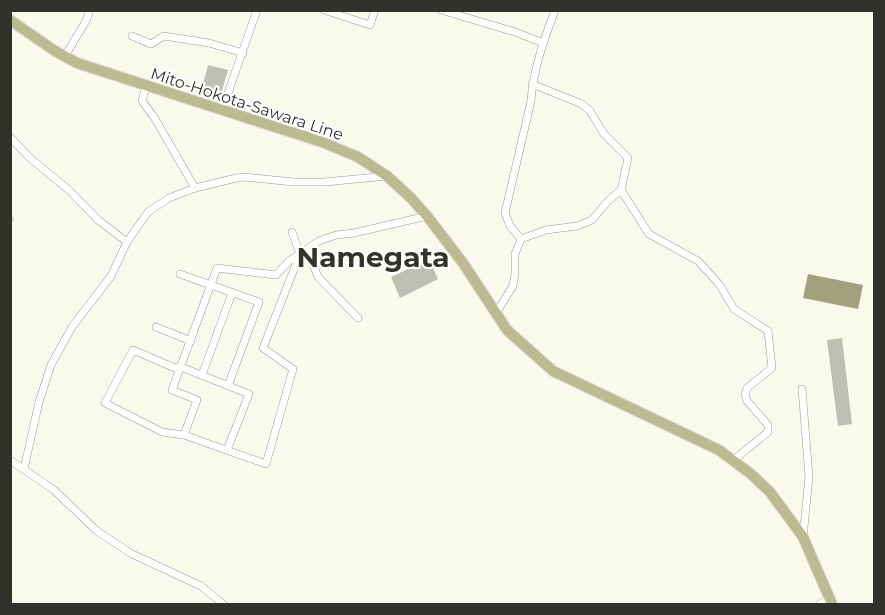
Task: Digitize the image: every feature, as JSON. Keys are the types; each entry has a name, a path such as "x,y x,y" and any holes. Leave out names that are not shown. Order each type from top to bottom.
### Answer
{"main road":[{"name":"Mito-Hokota-Sawara Line","path":"10,20 77,63 322,142 358,158 387,176 427,216 463,263 507,330 553,371 719,450 751,474 770,492 803,537 827,602"}],"street":[{"path":"65,56 90,10"},
{"path":"222,110 257,10"},
{"path":"324,10 370,24 375,10"},
{"path":"441,10 515,32 543,43"},
{"path":"521,239 510,226 506,213 531,101 532,84 555,10"},
{"path":"132,36 151,44 164,36 209,43 243,53"},
{"path":"496,313 513,286 515,254 521,239 546,230 577,226 592,220 621,190 628,159 604,134 590,111 582,104 532,84"},
{"path":"146,86 142,101 154,117 195,188"},
{"path":"10,137 30,158 70,191 98,220 127,242"},
{"path":"24,469 39,402 51,365 72,327 111,276 127,242 148,212 169,198 195,188 243,177 294,182 325,182 387,176"},
{"path":"621,190 649,234 698,261 719,284 734,309 761,325 768,332 772,368 747,388 745,395 747,401 768,424 768,432 733,462"},
{"path":"184,435 197,400 172,390 217,268 276,275 289,261 319,241 336,235 427,216"},
{"path":"292,232 318,277 358,318"},
{"path":"227,450 249,394 202,375 181,367 176,368 133,350 105,403 162,432 184,435 266,464 293,369 263,348 303,251"},
{"path":"180,274 259,302 228,386"},
{"path":"202,375 232,293"},
{"path":"156,327 191,341"},
{"path":"802,388 809,477 803,537"},
{"path":"10,460 54,490 97,531 132,554 201,586 223,604"}],"shaded area":[{"path":"808,274 863,285 858,309 803,298"}],"building":[{"path":"208,65 228,70 220,97 201,92"},
{"path":"429,259 438,279 400,298 391,277"},
{"path":"842,338 852,424 838,426 827,340"}],"district":[{"name":"Namegata","path":"373,257"}]}
